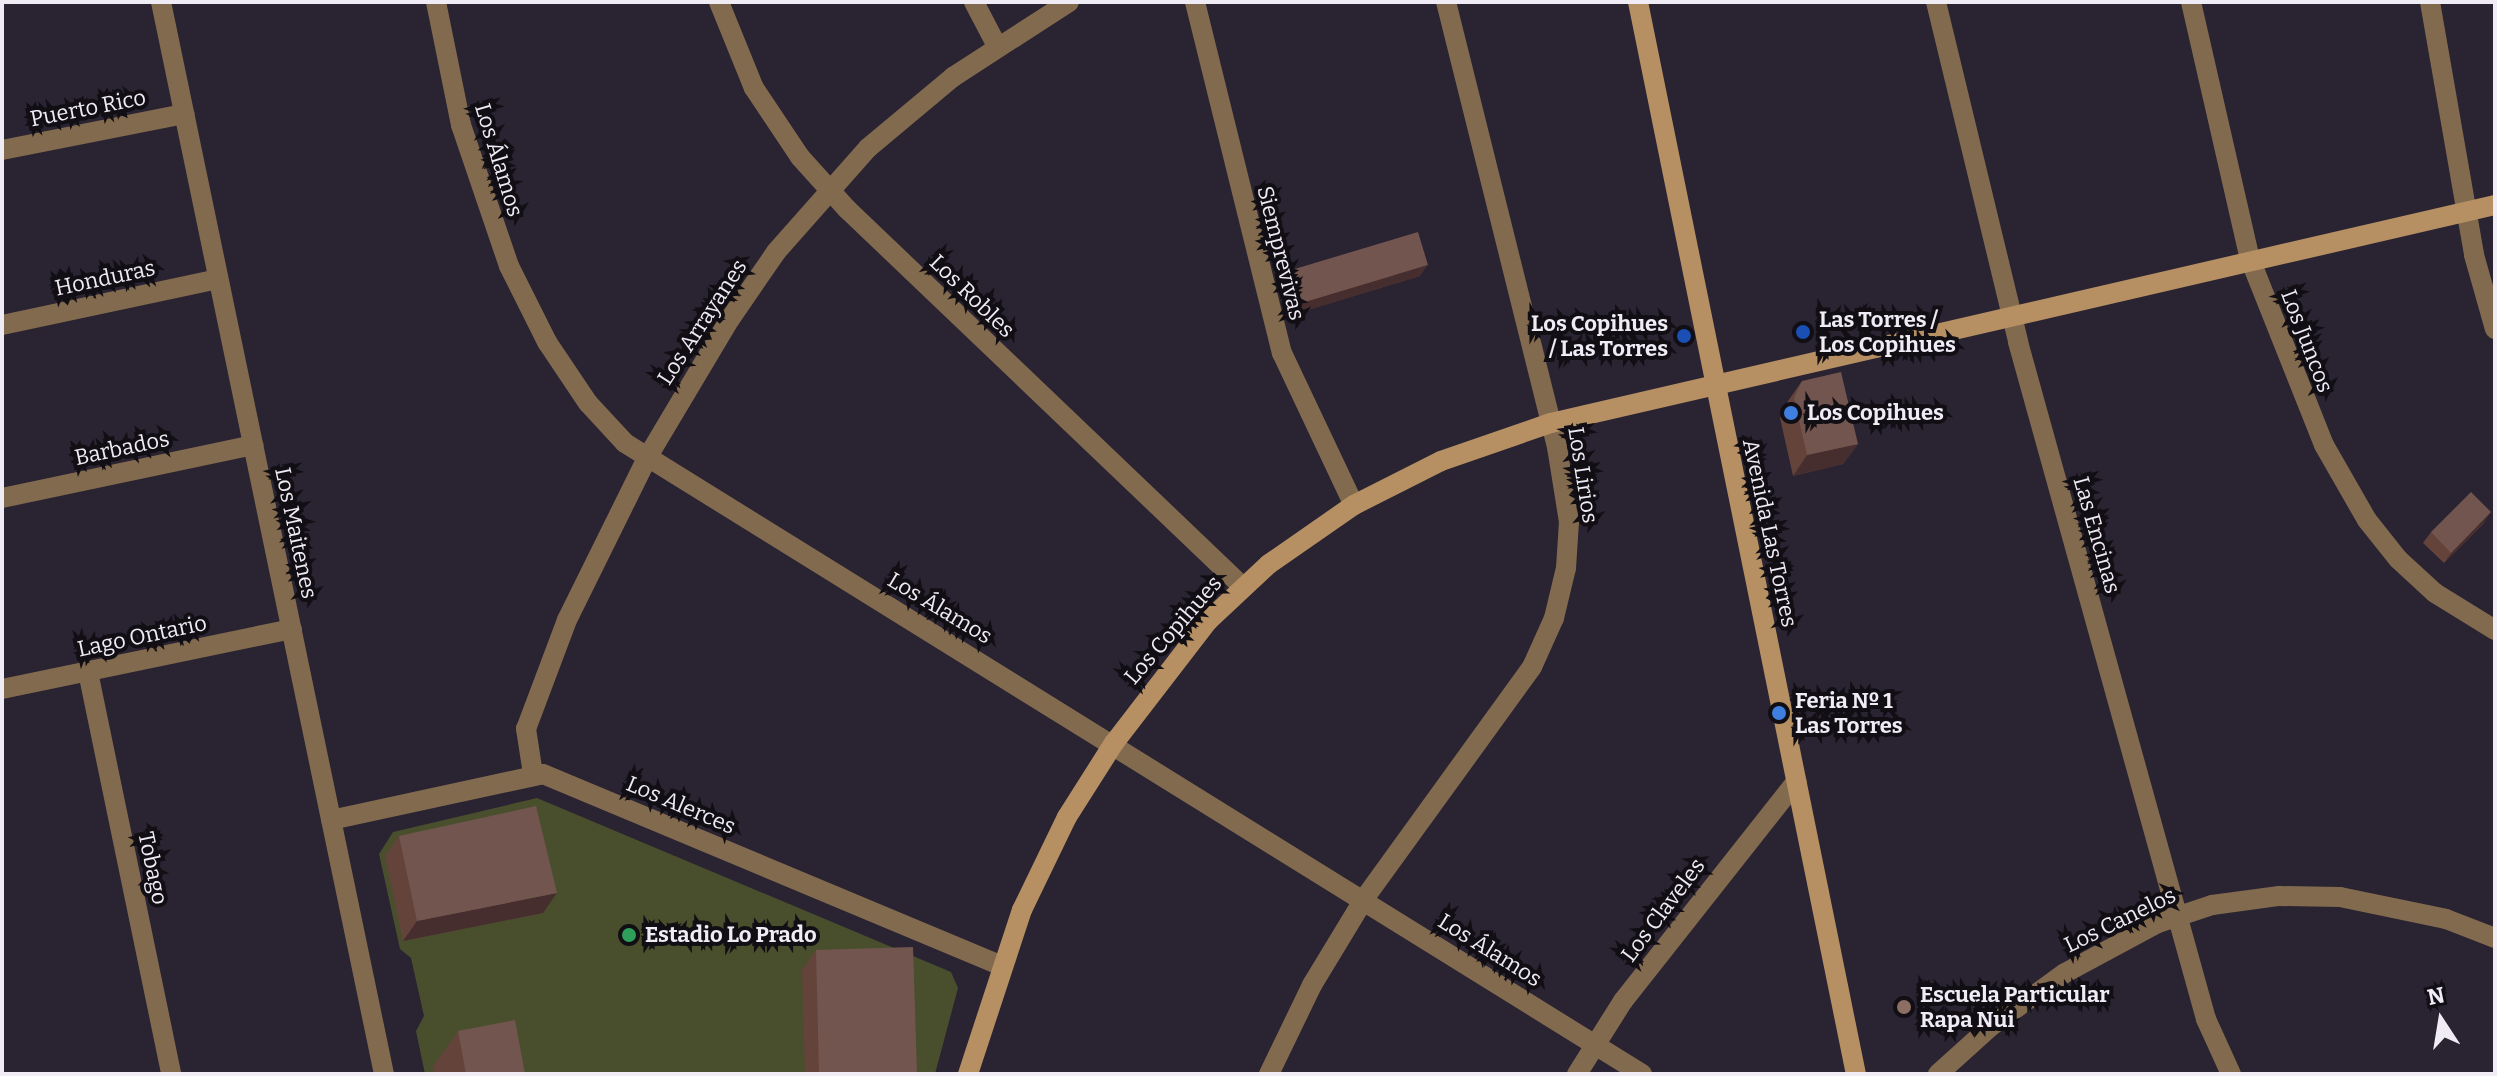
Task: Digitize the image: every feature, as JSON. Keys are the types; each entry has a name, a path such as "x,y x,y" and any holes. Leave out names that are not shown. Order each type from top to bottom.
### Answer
{"street":[{"name":"Los Maitenes","path":"161,2 384,1074"},
{"name":"Los Álamos","path":"436,2 471,161 509,266 547,342 588,403 625,443 1114,743 1642,1074"},
{"name":"Los Robles","path":"719,2 754,88 791,146 828,188 1243,587"},
{"path":"974,2 997,46"},
{"name":"Los Arrayanes","path":"533,774 526,729 540,683 647,458 730,319 828,188 911,110 997,46 1069,2"},
{"name":"Siemprevivas","path":"1195,2 1282,353 1354,505"},
{"name":"Los Lirios","path":"1269,1074 1312,985 1364,899 1518,689 1554,618 1566,568 1569,522 1551,423 1446,2"},
{"name":"Avenida Las Torres","path":"1638,2 1856,1074"},
{"name":"Las Encinas","path":"1936,2 2011,315 2206,1019 2231,1074"},
{"name":"Los Juncos","path":"2191,2 2250,259 2305,403 2367,520 2415,576 2495,630"},
{"path":"2430,2 2465,210 2495,329"},
{"name":"Puerto Rico","path":"2,150 184,114"},
{"name":"Los Copihues","path":"968,1074 1000,965 1047,855 1114,743 1175,659 1243,587 1354,505 1441,461 1551,423 2250,259 2495,205"},
{"name":"Honduras","path":"2,325 218,279"},
{"name":"Barbados","path":"2,498 253,445"},
{"name":"Lago Ontario","path":"2,689 292,629"},
{"name":"Tobago","path":"88,672 171,1074"},
{"name":"Los Alerces","path":"331,820 533,774 554,777 1000,965"},
{"name":"Los Claveles","path":"1577,1074 1595,1044 1732,859 1797,781"},
{"name":"Los Canelos","path":"1938,1074 2042,988 2102,952 2178,916 2248,898 2340,897 2418,911 2495,938"}],"green space":[{"name":"Estadio Lo Prado","path":"537,798 951,972 958,988 935,1074 425,1074 416,1031 424,1016 411,958 400,949 379,854 393,832"}],"building":[{"path":"1418,232 1428,265 1298,304 1288,271"},
{"path":"1841,372 1858,444 1807,455 1794,398 1802,381"},
{"path":"2471,492 2491,512 2451,553 2431,532"},
{"path":"536,806 557,893 417,921 399,836"},
{"path":"913,947 917,1074 819,1074 816,950"},
{"path":"515,1020 525,1074 466,1074 458,1031"}],"place":[{"name":"Las Torres / Los Copihues","path":"1803,332"},
{"name":"Los Copihues / Las Torres","path":"1684,336"},
{"name":"Los Copihues","path":"1791,413"},
{"name":"Feria Nº 1 Las Torres","path":"1779,713"},
{"name":"Estadio Lo Prado","path":"629,935"},
{"name":"Escuela Particular Rapa Nui","path":"1904,1007"}]}
